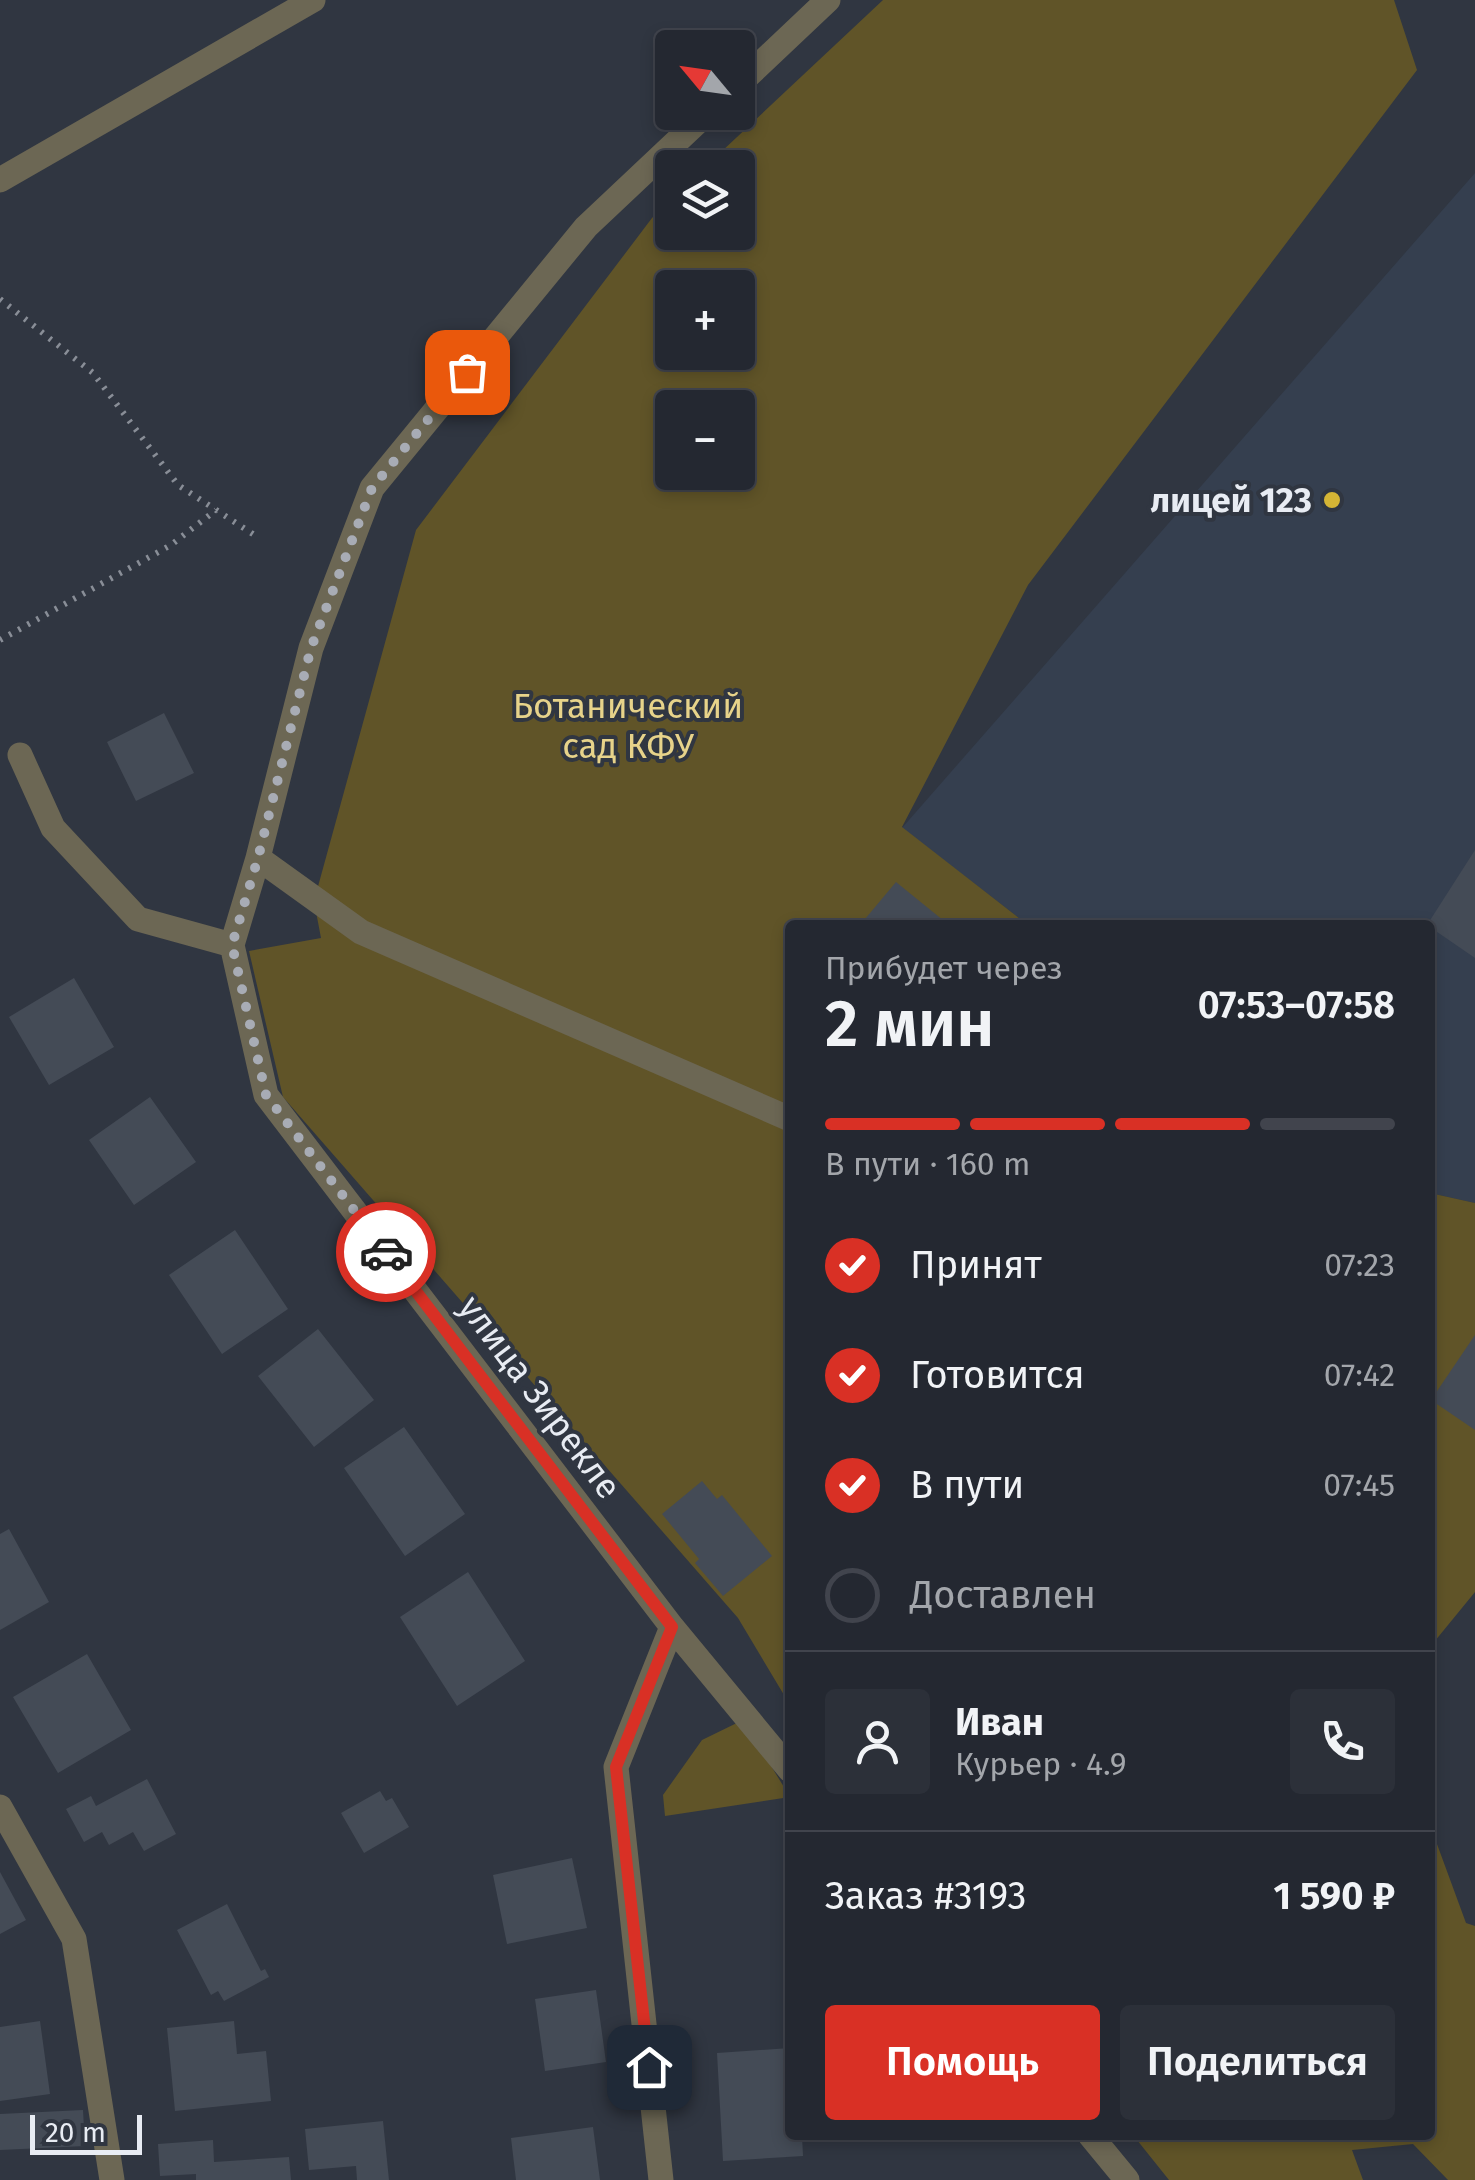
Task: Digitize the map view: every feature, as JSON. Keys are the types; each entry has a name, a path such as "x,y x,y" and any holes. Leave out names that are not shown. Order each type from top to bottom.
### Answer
{"street":[{"path":"0,180 313,0"},
{"path":"755,69 828,0"},
{"path":"20,755 53,828 138,919 232,945 311,648 372,488 586,227 689,130"},
{"path":"258,858 361,932 785,1117"},
{"name":"улица Зирекле","path":"232,945 266,1095 672,1627 785,1764"},
{"path":"661,2180 616,1767 672,1627"},
{"path":"0,1807 74,1939 112,2180"},
{"path":"1094,2140 1127,2180"}],"path":[{"path":"0,299 93,372 178,485 259,538"},
{"path":"0,640 171,545 216,510"}],"shaded area":[{"name":"лицей 123","path":"1475,173 1475,1203 1435,1194 1435,920 1022,920 902,828"}],"green space":[{"name":"Ботанический сад КФУ","path":"883,0 1394,0 1417,70 1028,585 902,827 1022,920 785,920 785,1697 738,1618 283,1097 249,951 321,938 314,901 416,530 655,215 655,250 755,250 755,150 723,150 744,130 755,130 755,120"},
{"path":"1435,1194 1475,1203 1475,1592 1435,1641"},
{"path":"743,1720 785,1789 785,1798 665,1816 663,1795 702,1740"},
{"path":"1435,1839 1466,1923 1475,1926 1475,2180 1448,2180 1413,2144 1352,2150 1363,2180 1169,2180 1137,2140 1435,2140"}],"building":[{"path":"164,713 194,773 136,801 107,742"},
{"path":"1475,850 1475,958 1435,930 1435,920 1430,920"},
{"path":"896,882 943,920 864,920"},
{"path":"74,978 114,1047 49,1085 9,1017"},
{"path":"150,1097 196,1162 134,1205 89,1140"},
{"path":"235,1230 288,1309 222,1354 169,1275"},
{"path":"318,1329 374,1400 314,1447 258,1376"},
{"path":"1475,1335 1475,1430 1435,1403 1435,1394"},
{"path":"404,1427 465,1514 405,1556 344,1468"},
{"path":"702,1481 717,1499 722,1495 772,1556 723,1596 662,1514"},
{"path":"9,1529 49,1602 0,1630 0,1534"},
{"path":"468,1572 525,1661 457,1706 400,1617"},
{"path":"87,1654 131,1730 58,1773 13,1697"},
{"path":"147,1779 176,1834 144,1851 133,1832 109,1845 102,1832 84,1842 66,1809 91,1796 96,1806"},
{"path":"380,1791 386,1801 392,1798 409,1827 364,1853 341,1813"},
{"path":"572,1858 587,1928 507,1944 493,1875"},
{"path":"0,1872 26,1920 0,1934"},
{"path":"227,1904 261,1971 265,1969 269,1977 224,2001 218,1991 211,1995 177,1930"},
{"path":"596,1990 606,2062 545,2071 535,1999"},
{"path":"40,2021 50,2094 0,2101 0,2027"},
{"path":"234,2021 237,2054 266,2051 271,2101 175,2111 167,2028"},
{"path":"785,2048 785,2140 802,2140 803,2156 723,2161 717,2053"},
{"path":"83,2110 85,2146 0,2150 0,2114"},
{"path":"383,2121 389,2180 357,2180 356,2166 309,2170 305,2129"},
{"path":"593,2127 600,2180 516,2180 511,2138"},
{"path":"213,2140 214,2162 289,2157 291,2180 196,2180 196,2174 160,2176 158,2144"}],"way so far":[{"path":"386,1252 266,1095 232,945 311,648 372,488 467,372"}],"place":[{"name":"лицей 123","path":"1332,500"}],"route":[{"path":"386,1252 672,1627 616,1767 649,2067"}]}
